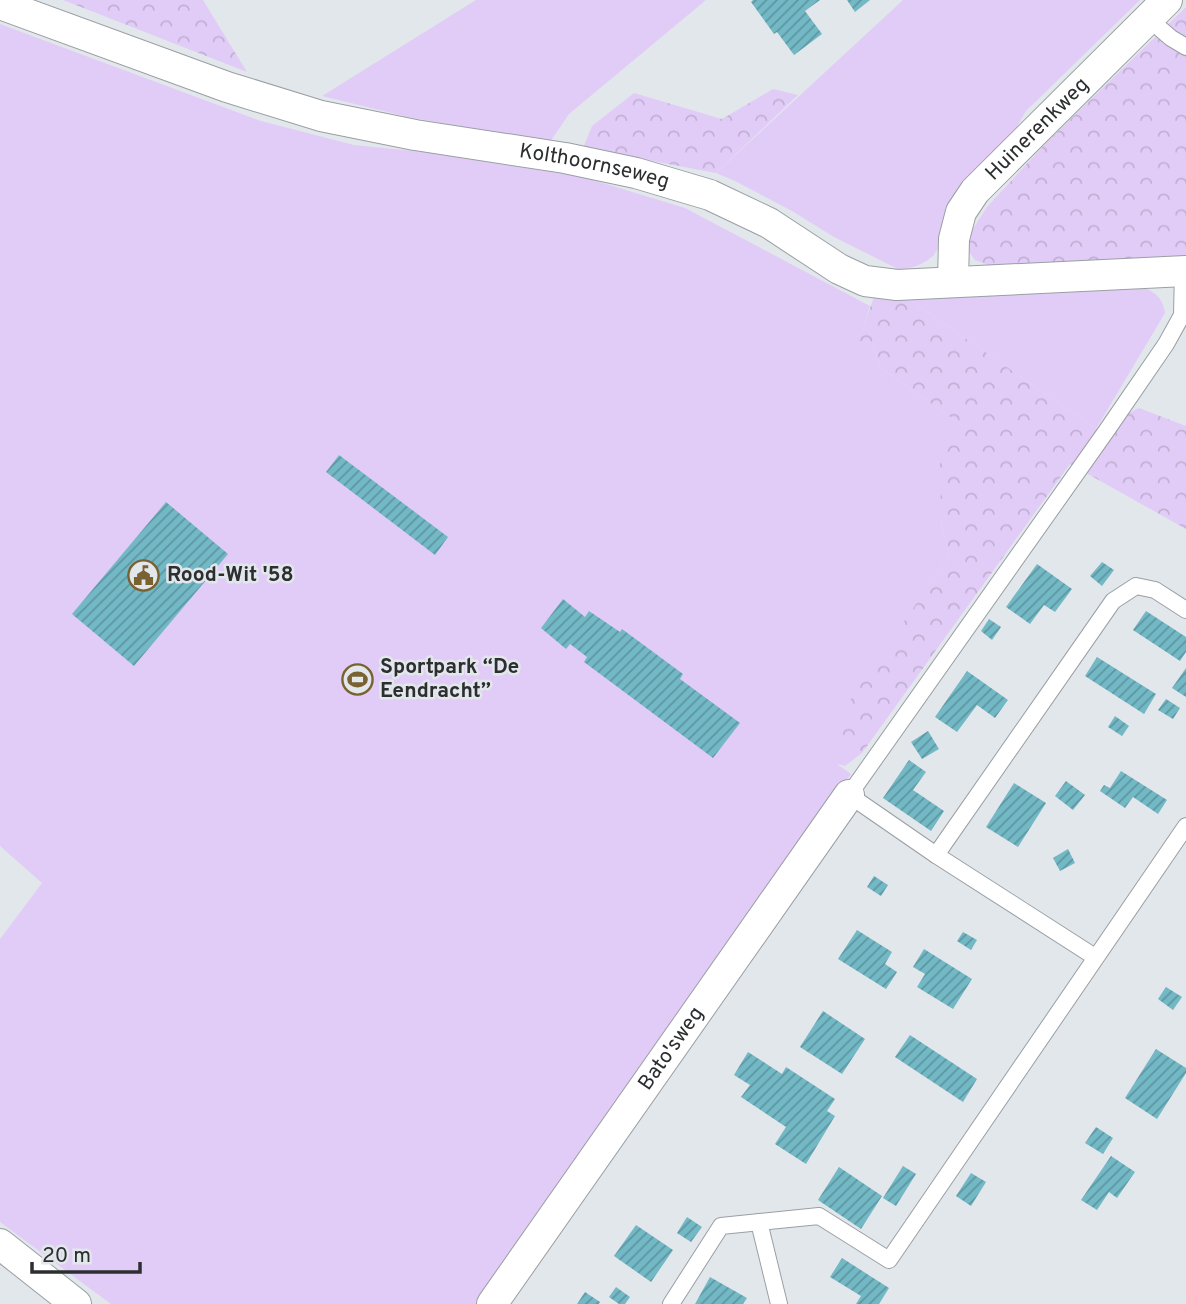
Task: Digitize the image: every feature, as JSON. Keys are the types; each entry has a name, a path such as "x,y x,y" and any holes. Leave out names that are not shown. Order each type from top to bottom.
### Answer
{"street":[{"name":"Kolthoornseweg","path":"0,4 214,83 321,116 415,135 565,158 636,173 710,195 769,223 839,269 865,281 897,285 1184,271"},
{"name":"Huinerenkweg","path":"953,282 954,239 961,212 975,191 1158,9"},
{"name":"Bato'sweg","path":"492,1304 849,795"},
{"path":"0,1244 76,1304"}],"lane":[{"path":"1158,9 1171,38 1186,47"},
{"path":"1095,957 936,855 849,795 1166,344 1182,315 1184,271"},
{"path":"936,855 1113,601 1136,586 1155,590 1186,610"},
{"path":"671,1304 721,1226 819,1216 889,1260 1186,826"},
{"path":"759,1222 779,1304"}],"green space":[{"path":"63,0 203,0 247,72"},
{"path":"476,0 706,0 569,114 550,142 408,117 322,96"},
{"path":"903,0 1140,0 1026,111 933,256 917,266 898,269 716,173"},
{"path":"1186,7 1186,256 998,269 975,260 967,249 969,235 987,207 1047,142"},
{"name":"Sportpark “De Eendracht”","path":"0,24 261,121 354,145 424,152 583,177 685,208 870,306 859,340 872,342 881,368 963,426 941,520 949,556 834,725 862,753 845,766 837,764 851,774 476,1304 111,1304 0,1222 0,939 42,883 0,846"},
{"path":"773,89 798,95 716,173 583,148 592,126 634,93 722,119"},
{"path":"1134,284 1155,294 1165,313 1096,429 903,295"},
{"path":"903,295 1096,429 1139,408 1186,426 1186,529 1070,464 862,753 833,725 949,556 941,520 940,462 963,426 881,368 872,342 858,341 874,297"}],"building":[{"path":"820,0 805,11 822,34 794,55 777,32 774,34 751,2"},
{"path":"847,0 870,0 855,12"},
{"path":"339,455 448,537 435,555 326,472"},
{"path":"166,502 228,554 134,666 72,614"},
{"path":"1102,562 1114,570 1102,586 1090,576"},
{"path":"1037,564 1072,589 1055,612 1044,605 1030,624 1006,607"},
{"path":"563,599 585,617 589,611 620,632 622,629 683,674 680,679 740,723 713,758 584,662 587,657 570,644 566,649 541,628"},
{"path":"1146,611 1186,637 1186,652 1180,661 1133,630"},
{"path":"989,619 1001,627 992,640 981,631"},
{"path":"1097,657 1156,694 1144,714 1085,676"},
{"path":"1186,668 1186,697 1172,688"},
{"path":"967,671 1008,700 995,718 977,705 957,732 935,717"},
{"path":"1166,699 1180,708 1173,719 1158,710"},
{"path":"1115,716 1129,726 1122,736 1108,727"},
{"path":"928,731 939,749 922,759 911,742"},
{"path":"909,760 926,772 913,790 944,811 931,831 883,798"},
{"path":"1121,771 1167,800 1158,814 1133,797 1125,808 1100,791 1104,785 1110,788"},
{"path":"1066,781 1085,795 1073,810 1055,796"},
{"path":"1014,783 1046,803 1018,847 986,827"},
{"path":"1068,849 1075,863 1060,871 1053,858"},
{"path":"874,876 888,885 881,896 867,887"},
{"path":"857,930 892,952 885,964 897,972 886,989 838,959"},
{"path":"963,932 977,940 971,950 957,941"},
{"path":"924,949 972,979 953,1009 917,987 925,974 913,967"},
{"path":"1166,987 1182,997 1173,1010 1158,999"},
{"path":"823,1011 865,1039 842,1074 800,1047"},
{"path":"910,1035 977,1079 963,1102 895,1057"},
{"path":"1156,1049 1186,1068 1186,1073 1157,1119 1125,1098"},
{"path":"748,1052 782,1074 786,1067 835,1099 827,1111 835,1116 806,1164 775,1144 786,1127 741,1097 750,1085 734,1075"},
{"path":"1096,1127 1113,1138 1103,1154 1085,1143"},
{"path":"1111,1156 1135,1172 1117,1198 1109,1192 1097,1210 1081,1200"},
{"path":"903,1166 916,1174 896,1206 883,1198"},
{"path":"839,1167 882,1196 861,1229 818,1200"},
{"path":"971,1173 986,1182 971,1206 956,1196"},
{"path":"687,1217 702,1227 691,1242 677,1233"},
{"path":"636,1225 673,1250 651,1282 614,1256"},
{"path":"842,1258 889,1288 879,1304 856,1304 861,1296 830,1277"},
{"path":"710,1277 747,1298 743,1304 695,1304"},
{"path":"616,1287 630,1297 625,1304 619,1304 609,1297"},
{"path":"585,1292 600,1302 599,1304 577,1304"}],"place":[{"name":"Rood-Wit '58","path":"144,575"},
{"name":"Sportpark “De Eendracht”","path":"357,679"}]}
